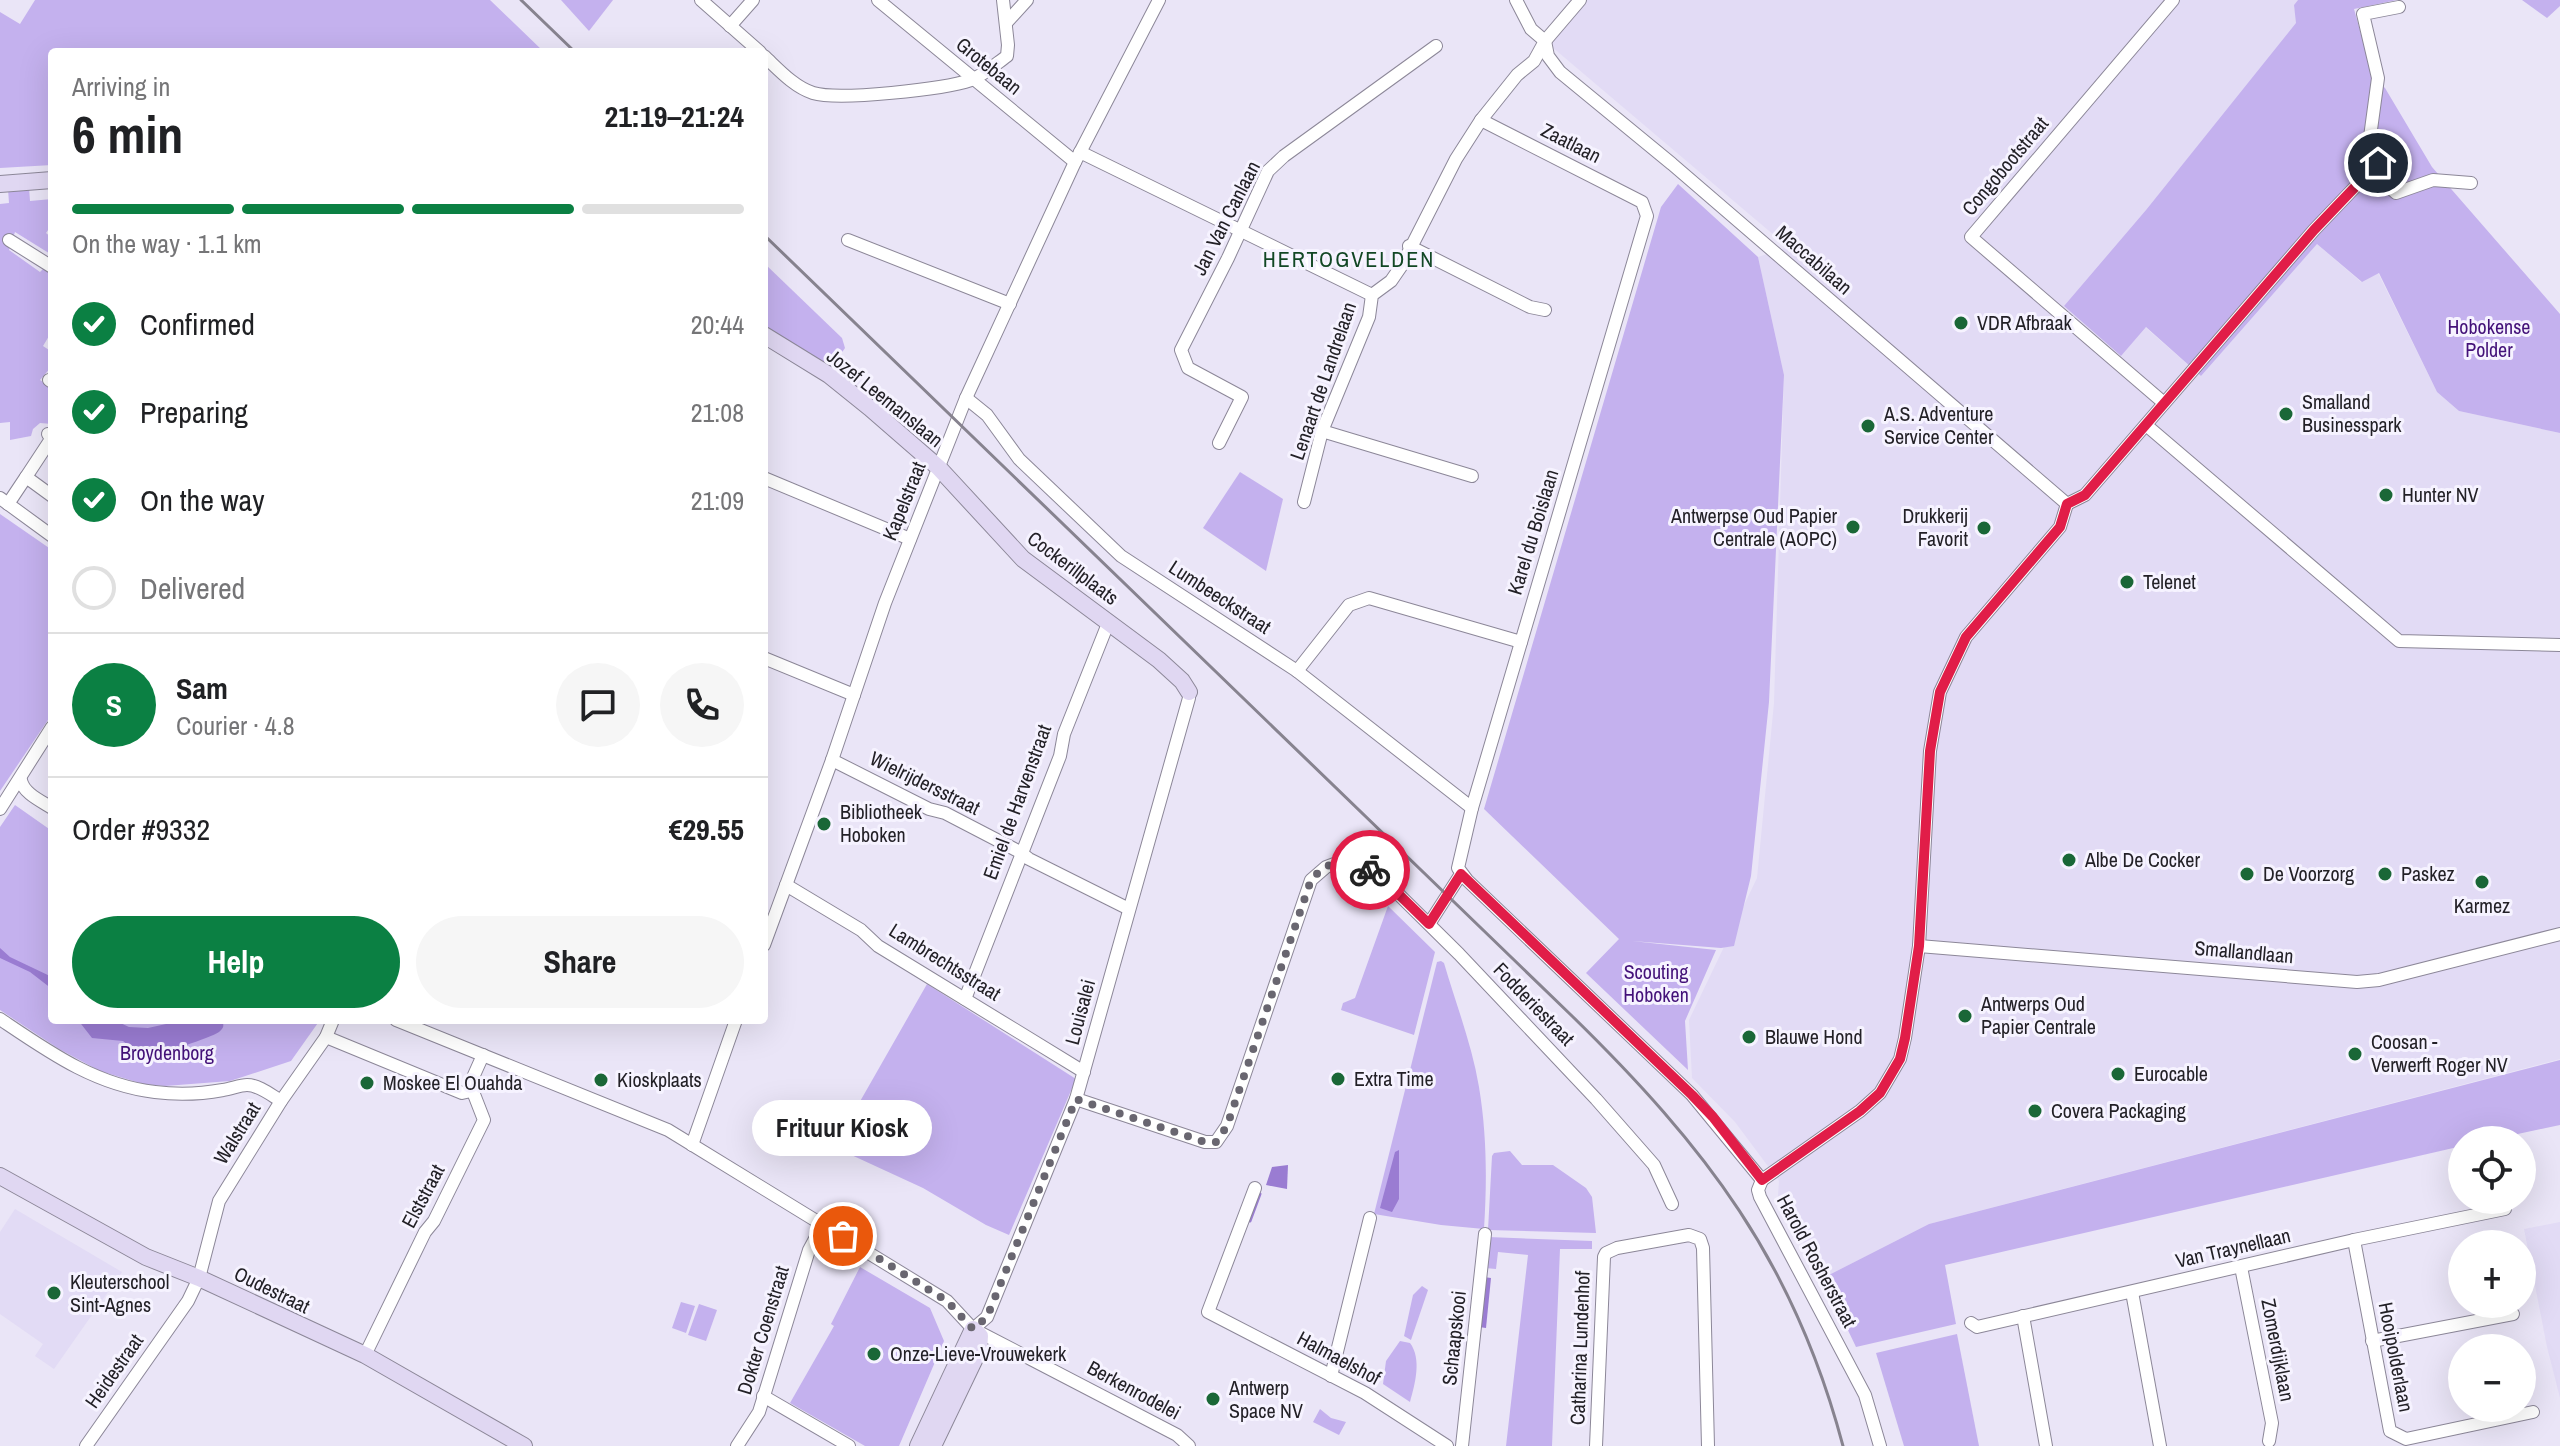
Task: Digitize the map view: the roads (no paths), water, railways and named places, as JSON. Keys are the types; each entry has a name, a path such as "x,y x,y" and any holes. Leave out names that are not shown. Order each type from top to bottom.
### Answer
{"street":[{"path":"701,0 755,48"},
{"path":"730,26 753,0"},
{"name":"Grotebaan","path":"878,0 974,79 1078,157 1372,295"},
{"path":"768,59 793,82 821,95 943,87 974,79 1007,56 1003,0"},
{"path":"1006,23 1027,0"},
{"name":"Kapelstraat","path":"769,918 786,885 885,603 966,398 1078,157 1159,0"},
{"name":"Maccabilaan","path":"1516,0 1531,29 1545,41 1548,56 1560,72 1672,164 2067,504"},
{"name":"Lenaart de Landrelaan","path":"1304,502 1322,431 1369,317 1372,295 1391,281 1456,159 1481,120 1517,75 1534,61 1545,41 1580,0"},
{"name":"Congobootstraat","path":"2164,403 1971,237 2173,0"},
{"path":"2399,7 2363,14 2378,78 2370,137 2378,163 2387,185 2396,193 2433,180 2471,183"},
{"name":"Jan Van Canlaan","path":"1219,443 1242,397 1188,368 1181,350 1268,171 1281,158 1436,46"},
{"name":"Zaatlaan","path":"1481,120 1642,202"},
{"path":"1762,1180 1860,1111 1880,1093 1900,1059 1919,946 1930,751 1940,692 1966,637 2060,527 2067,504 2085,495 2314,230 2378,163"},
{"path":"0,184 48,180"},
{"name":"Karel du Boislaan","path":"1461,874 1457,860 1643,236 1647,216 1642,202"},
{"path":"9,240 48,264"},
{"path":"848,240 1010,304"},
{"path":"1409,246 1530,307 1545,310"},
{"name":"Jozef Leemanslaan","path":"768,337 829,375 939,468"},
{"name":"Lumbeeckstraat","path":"966,398 987,415 1019,459 1121,556 1297,671 1472,808"},
{"path":"2146,425 2399,641 2560,645"},
{"path":"1322,431 1472,476"},
{"path":"48,444 26,477 4,501 48,533"},
{"name":"Cockerillplaats","path":"939,468 1023,559 1159,660 1182,681 1189,692"},
{"path":"26,477 48,493"},
{"path":"768,480 910,539"},
{"path":"1297,671 1349,605 1369,598 1521,642"},
{"name":"Emiel de Harvenstraat","path":"965,999 1109,621"},
{"path":"768,660 854,695"},
{"name":"Louisalei","path":"973,1329 987,1317 1076,1099 1189,692"},
{"path":"48,733 22,771 21,780 22,786 48,805"},
{"name":"Wielrijdersstraat","path":"832,760 1129,909"},
{"path":"0,809 21,780"},
{"name":"Fodderiestraat","path":"1076,1099 1205,1142 1216,1142 1227,1126 1311,880 1326,867 1350,861 1377,873 1429,924 1624,1130 1654,1165 1672,1204"},
{"path":"1429,924 1461,874"},
{"name":"Harold Rosherstraat","path":"1461,874 1692,1095 1762,1180 1758,1190 1760,1197 1865,1395 1880,1446"},
{"name":"Lambrechtsstraat","path":"786,885 861,930 878,946 1084,1072"},
{"name":"Smallandlaan","path":"1919,946 2357,982 2379,980 2560,934"},
{"path":"0,1019 70,1066 103,1080 140,1090 176,1094 220,1091 248,1085 281,1101"},
{"name":"Walstraat","path":"199,1278 219,1201 281,1101 326,1037 331,1024"},
{"path":"406,1024 654,1124 947,1301 980,1336 979,1350 933,1446"},
{"path":"692,1145 735,1024"},
{"path":"326,1037 462,1093 471,1091 470,1084 483,1055"},
{"name":"Elststraat","path":"365,1355 484,1120 471,1091"},
{"name":"Oudestraat","path":"0,1176 146,1257 199,1278 365,1355 524,1446"},
{"name":"Halmaelshof","path":"1255,1188 1208,1312 1365,1393 1447,1446"},
{"name":"Van Traynellaan","path":"1971,1323 1977,1327 2481,1214"},
{"path":"1331,1376 1370,1218"},
{"name":"Dokter Coenstraat","path":"737,1446 757,1417 809,1250 823,1224"},
{"name":"Schaapskooi","path":"1462,1446 1485,1234"},
{"name":"Catharina Lundenhof","path":"1596,1446 1604,1257 1617,1248 1689,1235 1700,1239 1703,1248 1708,1446"},
{"name":"Hooipolderlaan","path":"2354,1240 2390,1431 2406,1439 2486,1422"},
{"name":"Zomerdijklaan","path":"2241,1267 2272,1423 2269,1441"},
{"name":"Heidestraat","path":"86,1446 188,1301 199,1278"},
{"path":"2132,1292 2160,1446"},
{"path":"2023,1316 2046,1446"},
{"path":"2372,1341 2492,1318"},
{"path":"918,1446 973,1329"},
{"name":"Berkenrodelei","path":"973,1329 1177,1435 1189,1446"},
{"path":"763,1396 849,1446"}],"waterway":[{"path":"1250,1221 1260,1194"}],"railway":[{"path":"521,0 571,48"},
{"path":"768,239 1571,1015 1664,1112 1739,1211 1771,1263 1799,1319 1823,1380 1843,1446"}],"place":[{"name":"VDR Afbraak","path":"1961,323"},
{"name":"Smalland Businesspark","path":"2286,414"},
{"name":"A.S. Adventure Service Center","path":"1868,426"},
{"name":"Hunter NV","path":"2386,495"},
{"name":"Antwerpse Oud Papier Centrale (AOPC)","path":"1853,527"},
{"name":"Drukkerij Favorit","path":"1984,528"},
{"name":"Telenet","path":"2127,582"},
{"name":"Bibliotheek Hoboken","path":"824,824"},
{"name":"Albe De Cocker","path":"2069,860"},
{"name":"De Voorzorg","path":"2247,874"},
{"name":"Paskez","path":"2385,874"},
{"name":"Karmez","path":"2482,882"},
{"name":"Antwerps Oud Papier Centrale","path":"1965,1016"},
{"name":"Blauwe Hond","path":"1749,1037"},
{"name":"Coosan - Verwerft Roger NV","path":"2355,1054"},
{"name":"Eurocable","path":"2118,1074"},
{"name":"Extra Time","path":"1338,1079"},
{"name":"Kioskplaats","path":"601,1080"},
{"name":"Moskee El Ouahda","path":"367,1083"},
{"name":"Covera Packaging","path":"2035,1111"},
{"name":"Frituur Kiosk","path":"843,1236"},
{"name":"Kleuterschool Sint-Agnes","path":"54,1293"},
{"name":"Onze-Lieve-Vrouwekerk","path":"874,1354"},
{"name":"Antwerp Space NV","path":"1213,1399"}],"district":[{"name":"HERTOGVELDEN","path":"1349,259"}],"park label":[{"name":"Hobokense Polder","path":"2489,338"},
{"name":"Scouting Hoboken","path":"1656,984"},
{"name":"Broydenborg","path":"167,1053"}]}
